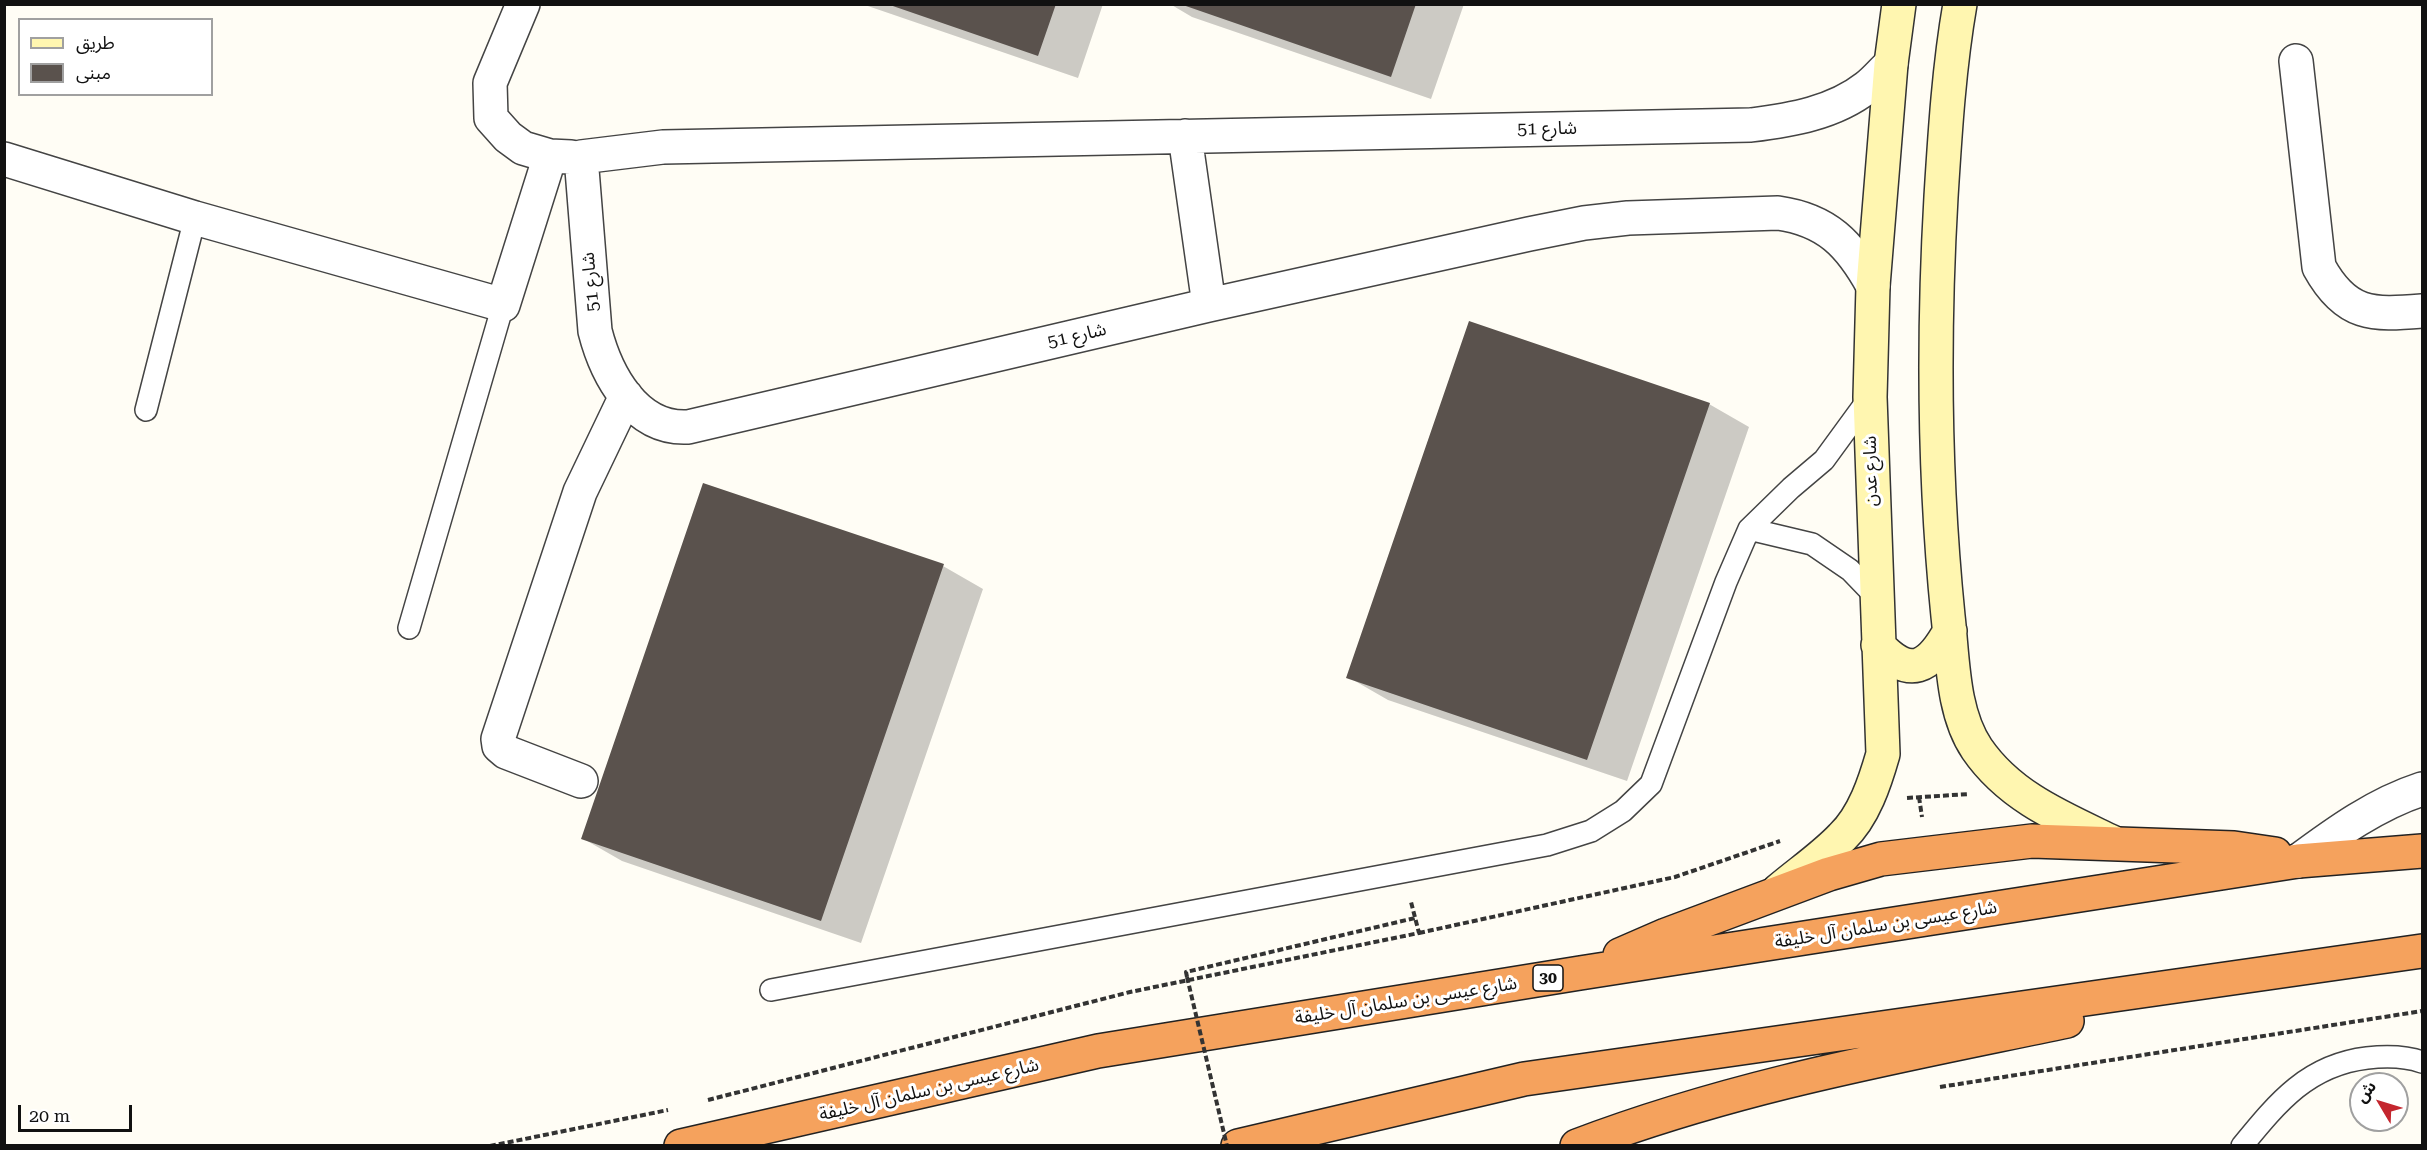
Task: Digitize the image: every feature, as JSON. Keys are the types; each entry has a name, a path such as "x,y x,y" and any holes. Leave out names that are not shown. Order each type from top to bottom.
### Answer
{"highway":[{"path":"1580,973 1666,935 1828,874 1881,859 2032,841 2112,842 2268,852 2298,861"},
{"name":"شارع عيسى بن سلمان آل خليفة","path":"681,1146 1098,1051 2298,861 2422,851"},
{"path":"1238,1146 1524,1079 2422,951"},
{"path":"1577,1146 1695,1104 1775,1083 2374,957"}],"main road":[{"name":"شارع عدن","path":"1773,895 1844,836 1866,801 1877,776 1882,754 1870,398 1874,286 1891,64 1899,4"},
{"path":"1960,4 1944,150 1935,291 1941,549 1958,701 1966,728 1983,757 2017,791 2040,807 2112,842"},
{"path":"1878,645 1892,660 1908,666 1925,663 1938,652 1950,631"}],"street":[{"path":"4,159 195,218 503,305 566,156 523,148 508,137 491,118 490,84 523,4"},
{"path":"2296,61 2319,267 2339,295 2352,305 2383,314 2422,311"},
{"name":"شارع 51","path":"1874,286 1856,257 1831,232 1808,220 1778,213 1628,218 1584,223 1209,305 688,427 671,427 653,420 626,396 605,364 595,331 566,156 663,147 1751,125 1797,119 1845,100 1866,87 1891,64"},
{"path":"1185,136 1209,305"},
{"path":"581,781 506,752 499,746 498,739 580,492 626,396"},
{"path":"2298,861 2334,834 2373,811 2422,789"}],"lane":[{"path":"146,410 195,218"},
{"path":"409,628 503,305"},
{"path":"771,990 1547,845 1591,831 1623,811 1651,784 1726,582 1749,529 1824,459 1870,398"},
{"path":"1749,529 1812,544 1850,570 1876,597"},
{"path":"2242,1146 2270,1112 2293,1089 2320,1071 2351,1060 2382,1056 2422,1062"}],"path":[{"path":"1866,801 2017,791"},
{"path":"699,1102 1130,992 1419,933 1675,877 1791,837"},
{"path":"1227,1146 1186,972 1415,918 1419,933"},
{"path":"1940,1087 2422,1011"},
{"path":"490,1146 676,1108"}],"building":[{"path":"887,4 1056,4 1038,56"},
{"path":"1180,4 1416,4 1391,77"},
{"path":"1469,321 1710,403 1587,760 1346,678"},
{"path":"703,483 944,564 821,921 581,839"}]}
